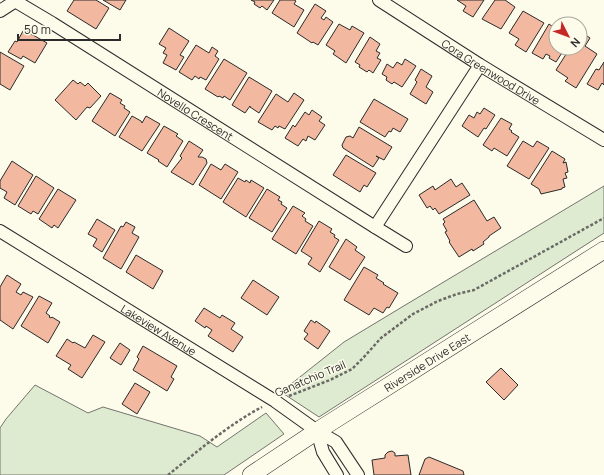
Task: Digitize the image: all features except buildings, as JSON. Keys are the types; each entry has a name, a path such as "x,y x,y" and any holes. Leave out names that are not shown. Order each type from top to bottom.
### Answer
{"main road":[{"name":"Riverside Drive East","path":"251,475 317,431 604,250"}],"street":[{"name":"Cora Greenwood Drive","path":"379,0 480,65 604,140"},
{"path":"0,11 16,1"},
{"name":"Novello Crescent","path":"16,1 406,246"},
{"path":"375,227 480,65"},
{"name":"Lakeview Avenue","path":"0,230 275,401 317,431 336,442 358,475"},
{"path":"317,431 323,452 337,475"}],"path":[{"name":"Ganatchio Trail","path":"168,475 214,438 245,416 275,401 330,380 352,369 381,338 413,314 438,301 474,290 604,218"}],"green space":[{"path":"604,186 604,233 319,417 281,392 344,342"},
{"path":"35,385 88,413 103,407 200,436 217,447 266,413 284,434 224,475 0,475 0,428"}]}
